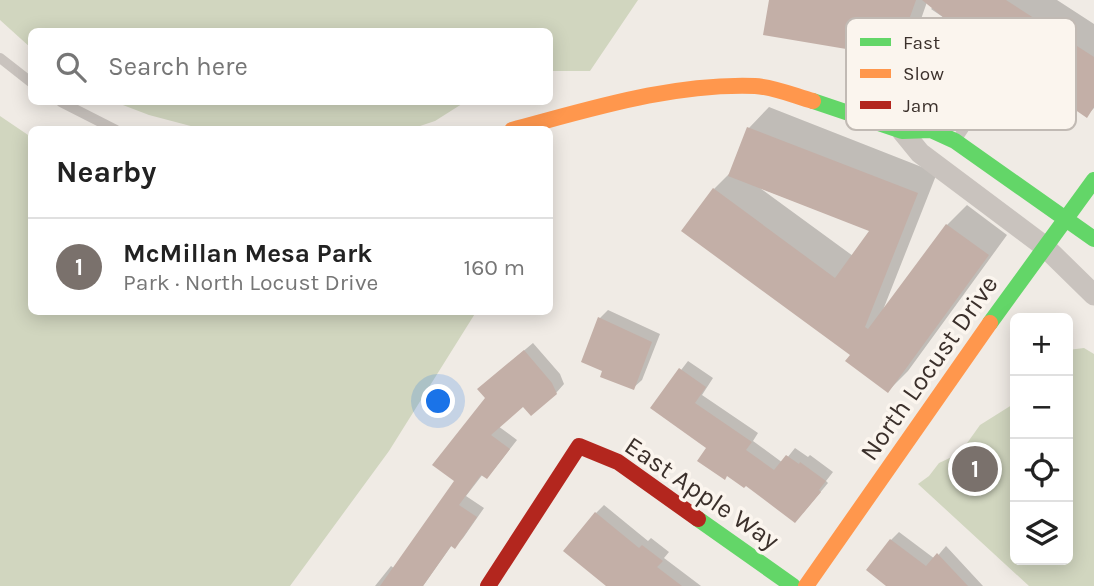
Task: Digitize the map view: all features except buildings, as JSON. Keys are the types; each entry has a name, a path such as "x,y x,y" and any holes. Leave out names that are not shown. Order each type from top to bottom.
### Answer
{"street":[{"path":"527,126 621,101 695,89 758,86 846,111"},
{"path":"895,130 919,153 1044,246 1094,295"},
{"path":"931,130 955,141 1094,239"},
{"name":"North Locust Drive","path":"806,586 1044,246 1094,180"},
{"name":"East Apple Way","path":"488,586 579,446 618,462 793,586"}],"lane":[{"path":"0,58 28,80"},
{"path":"67,105 108,126"},
{"path":"955,141 963,130"}],"green space":[{"path":"0,0 638,0 590,71 553,71 553,28 28,28 28,45 0,20"},
{"path":"123,105 460,105 435,121 420,126 191,126"},
{"path":"0,116 28,135 28,315 474,315 389,451 290,586 0,586"},
{"path":"1084,348 1094,354 1094,586 1029,586 918,484 929,476 939,463 954,456 965,446 980,425 1010,406 1010,565 1073,565 1073,349"}],"traffic: fast":[{"path":"813,101 846,112"},
{"path":"899,130 931,130"},
{"path":"931,130 955,141 1094,239"},
{"path":"990,323 1094,180"},
{"path":"698,519 793,586"}],"traffic: slow":[{"path":"527,126 632,99 724,86 762,87 813,101"},
{"path":"806,586 990,323"}],"traffic: jam":[{"path":"488,586 579,446 618,462 698,519"}],"place":[{"name":"McMillan Mesa Park","path":"975,469"}]}
